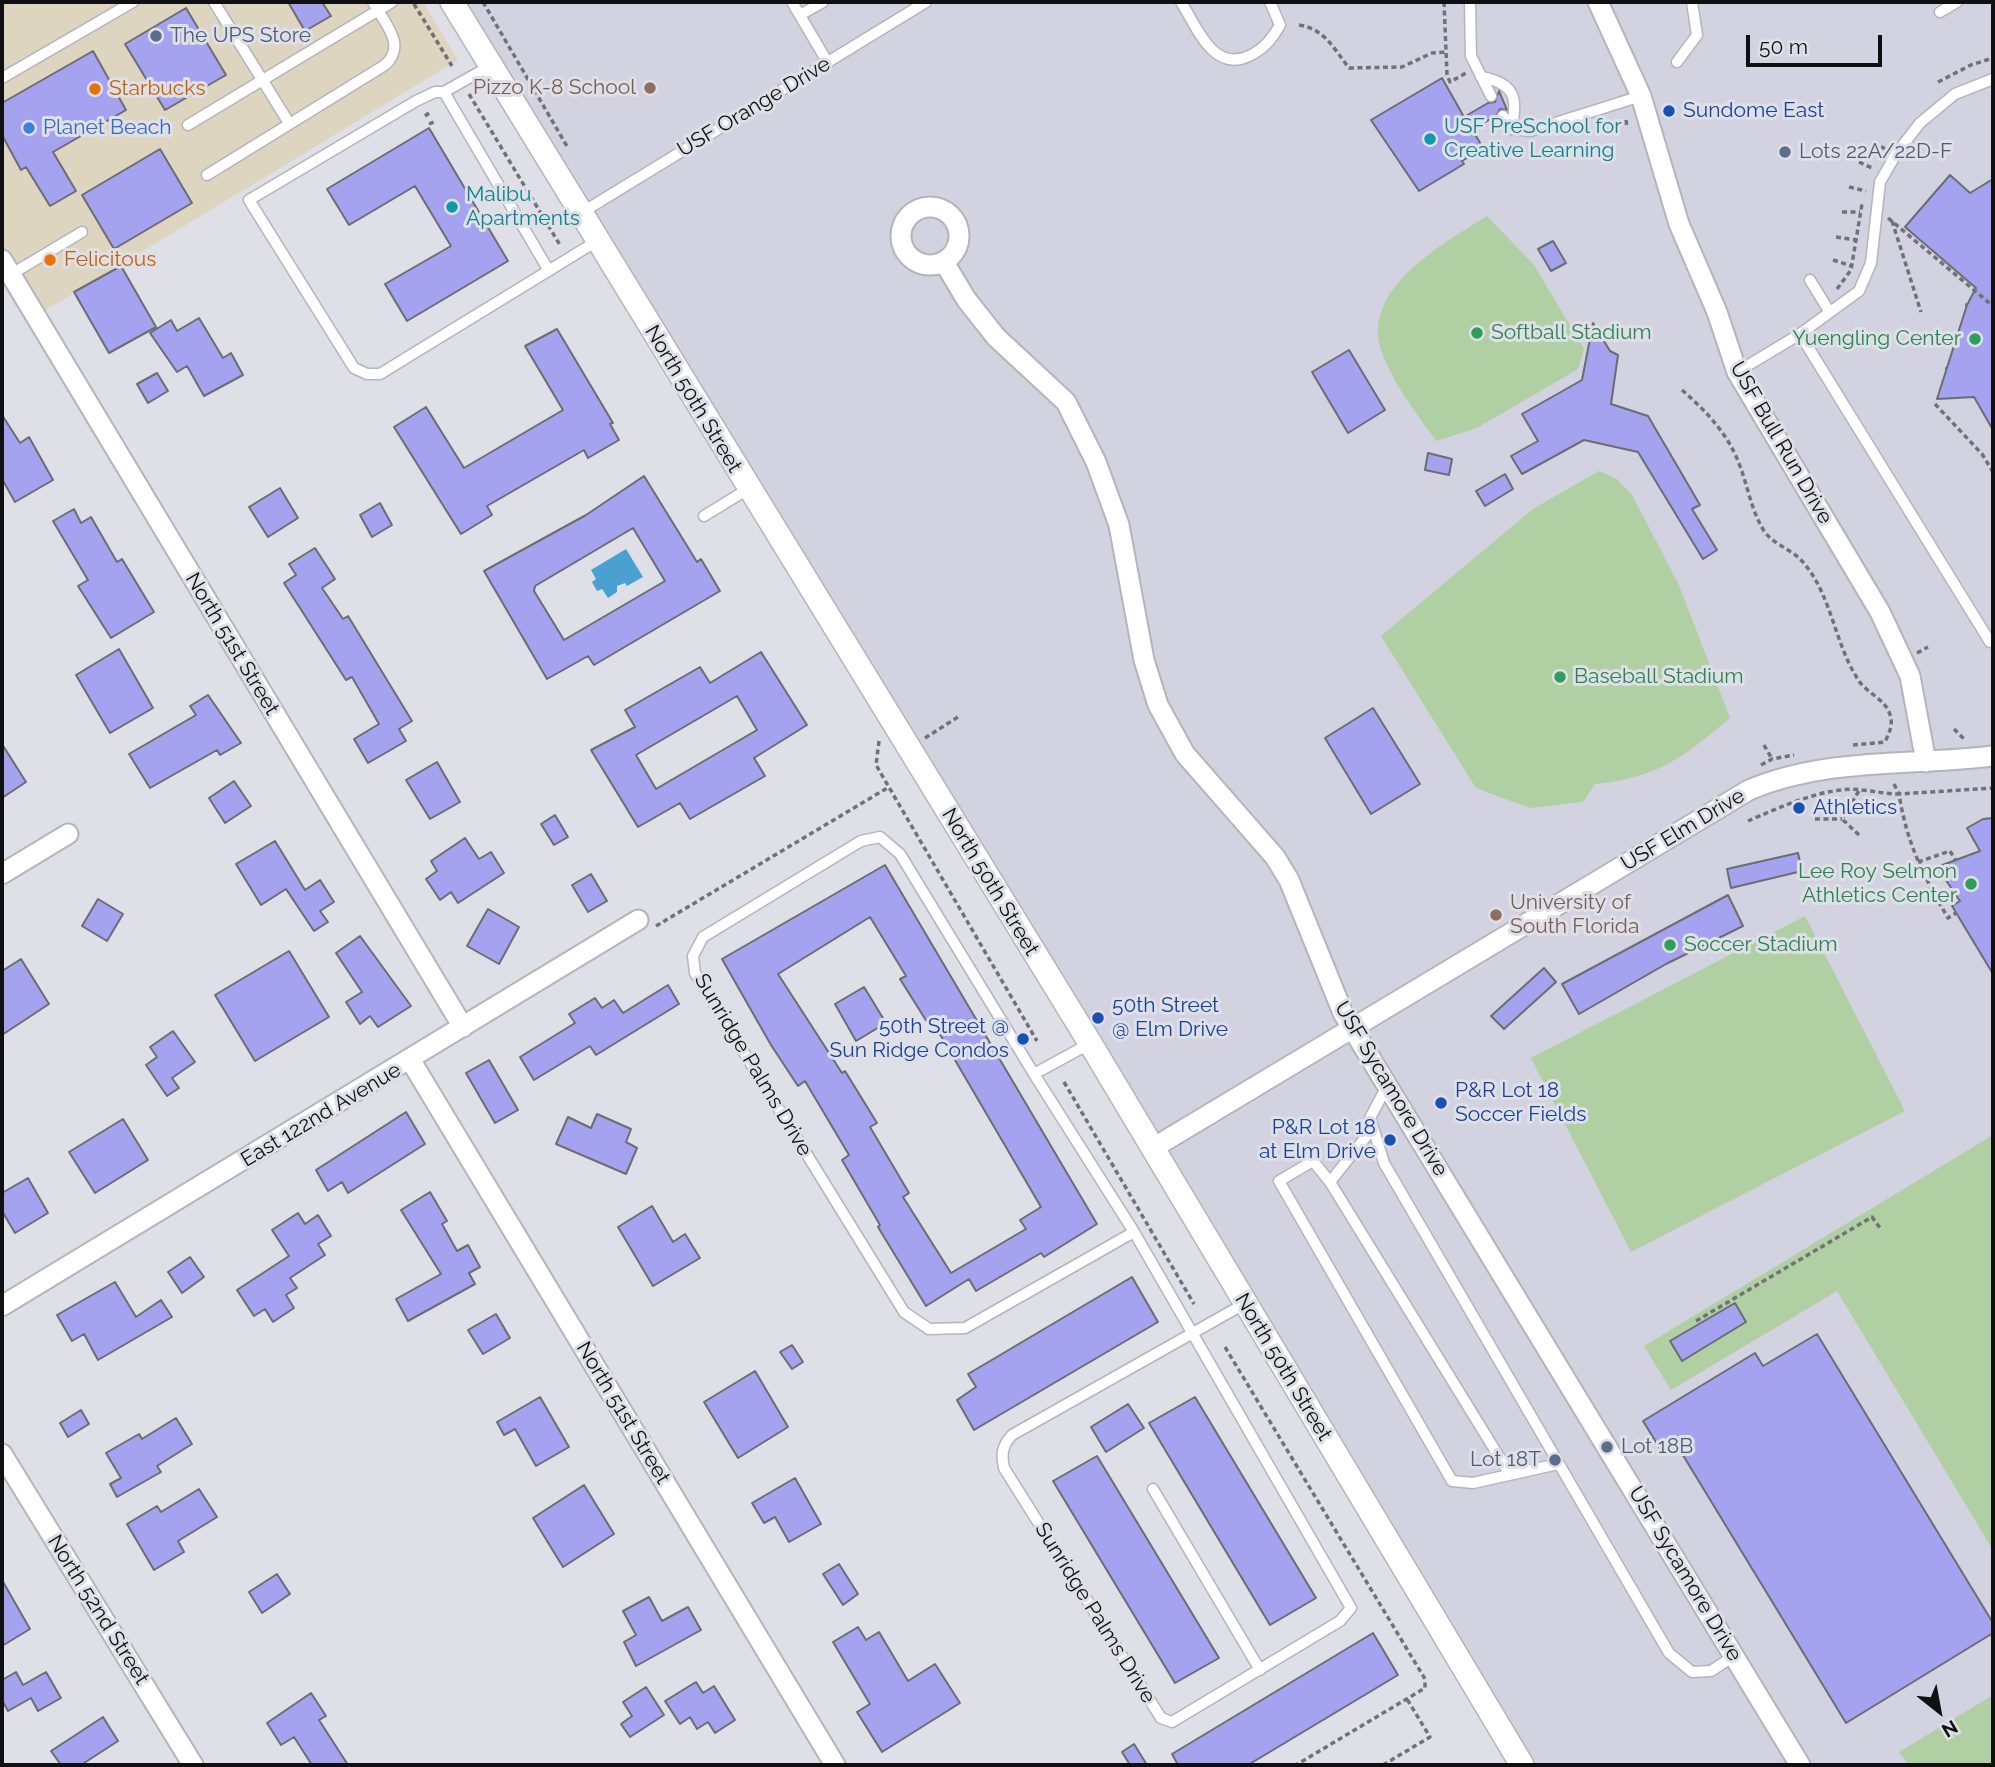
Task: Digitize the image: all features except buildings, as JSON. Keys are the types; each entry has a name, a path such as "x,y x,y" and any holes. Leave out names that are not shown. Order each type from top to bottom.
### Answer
{"street":[{"name":"North 50th Street","path":"452,2 748,489 1090,1043 1522,1765"},
{"name":"USF Bull Run Drive","path":"1598,2 1641,96 1679,224 1717,312 1737,372 1880,612 1910,676 1926,762"},
{"name":"USF Sycamore Drive","path":"944,262 966,299 996,337 1066,402 1096,462 1119,525 1144,660 1158,705 1185,754 1275,857 1289,880 1351,1028 1800,1765"},
{"name":"North 51st Street","path":"6,268 463,1027"},
{"name":"USF Elm Drive","path":"1153,1148 1749,790 1799,773 1829,767 1993,756"},
{"path":"2,874 68,834"},
{"name":"East 122nd Avenue","path":"2,1306 638,920"},
{"name":"North 51st Street","path":"411,1060 835,1765"},
{"name":"North 52nd Street","path":"2,1454 193,1765"}],"lane":[{"path":"2,78 133,2"},
{"path":"215,2 289,123"},
{"path":"188,125 375,6 391,2"},
{"path":"792,2 828,62"},
{"path":"800,15 823,2"},
{"name":"USF Orange Drive","path":"581,213 926,2"},
{"path":"1181,2 1210,48 1220,59 1232,62 1260,51 1271,40 1280,25 1270,2"},
{"path":"1470,2 1471,56 1491,96"},
{"path":"1677,62 1697,35 1692,2"},
{"path":"1940,12 1957,2"},
{"path":"207,175 396,56 397,46 375,6"},
{"path":"490,66 444,92 435,92 416,101 249,200 354,368 367,374 380,374 597,241"},
{"path":"1478,71 1501,80 1509,88 1516,110 1511,129"},
{"path":"1737,372 1800,334 1859,291 1871,263 1880,182 1896,154 1920,123 1955,94 1993,79"},
{"path":"444,92 549,271"},
{"path":"1511,129 1530,131 1641,96"},
{"path":"1503,116 1511,129"},
{"path":"6,268 82,232"},
{"path":"1810,280 1829,311"},
{"path":"1800,334 1990,642 1993,640"},
{"path":"704,516 748,489"},
{"name":"Sunridge Palms Drive","path":"1134,1232 965,1328 929,1329 904,1312 695,973 693,956 703,937 861,841 880,837 900,853 1134,1232 1351,1608 1340,1621 1178,1721 1161,1718 1004,1468 1002,1456 1004,1444 1012,1436 1191,1334"},
{"path":"1034,1074 1090,1043"},
{"path":"1387,1085 1370,1118 1384,1163 1670,1653 1692,1672 1711,1671 1734,1656"},
{"path":"1330,1182 1373,1128"},
{"path":"1508,1473 1330,1182 1313,1161 1279,1181 1452,1481 1473,1483 1508,1473 1558,1464"},
{"path":"1191,1334 1244,1304"},
{"path":"1153,1489 1260,1670"}],"path":[{"path":"483,2 568,149"},
{"path":"1444,2 1450,82 1458,75 1478,71"},
{"path":"414,4 452,66"},
{"path":"1299,25 1323,33 1349,68 1402,67 1432,53 1446,52"},
{"path":"1938,82 1971,65 1993,58"},
{"path":"1447,70 1453,67"},
{"path":"469,94 559,245"},
{"path":"1626,120 1627,128"},
{"path":"1874,142 1885,149"},
{"path":"1859,162 1874,169"},
{"path":"1849,187 1867,191"},
{"path":"1842,212 1860,212"},
{"path":"1921,312 1892,219 1993,306"},
{"path":"1836,237 1857,240"},
{"path":"1833,260 1852,266"},
{"path":"1682,390 1727,438 1739,462 1749,500 1759,522 1767,535 1802,561 1824,598 1844,657 1861,684 1890,713 1892,727 1885,742 1847,746"},
{"path":"1935,404 1982,454 1993,472"},
{"path":"911,750 958,717"},
{"path":"881,744 876,765 1037,1041"},
{"path":"1764,745 1772,759"},
{"path":"1750,771 1772,759 1797,754"},
{"path":"1894,784 1899,794 1905,832 1918,862 1948,918 1956,913"},
{"path":"1748,821 1798,799 1860,789 1879,794 1899,794 1993,788"},
{"path":"1842,819 1860,789"},
{"path":"1815,819 1842,819 1859,835"},
{"path":"1918,862 1950,851 1956,861"},
{"path":"1064,1082 1195,1304"},
{"path":"1696,1321 1872,1217 1880,1228"},
{"path":"1383,1765 1430,1737 1407,1699"}],"shaded area":[{"path":"2,2 423,2 458,60 26,322 2,283"},
{"name":"University of South Florida","path":"452,2 1993,2 1993,1765 1508,1765"}],"green space":[{"name":"Softball Stadium","path":"1487,216 1534,265 1584,349 1578,369 1477,428 1436,441 1391,373 1381,349 1378,327 1383,306 1411,269 1450,239"},
{"name":"Baseball Stadium","path":"1599,471 1617,479 1632,495 1679,585 1730,718 1698,744 1653,771 1636,777 1595,784 1583,802 1530,808 1476,788 1381,636 1533,509"},
{"path":"1805,916 1905,1111 1631,1252 1531,1058"},
{"path":"1993,1135 1993,1550 1837,1291 1671,1390 1644,1346"},
{"path":"1993,1695 1993,1765 1909,1765 1899,1752"}],"water":[{"path":"626,549 643,577 627,586 625,583 617,586 617,592 608,598 602,589 597,591 592,582 596,579 591,570"}],"place":[{"name":"The UPS Store","path":"156,36"},
{"name":"Pizzo K-8 School","path":"650,88"},
{"name":"Starbucks","path":"95,89"},
{"name":"Sundome East","path":"1669,111"},
{"name":"Planet Beach","path":"29,128"},
{"name":"USF PreSchool for Creative Learning","path":"1430,139"},
{"name":"Lots 22A/22D-F","path":"1785,152"},
{"name":"Malibu Apartments","path":"452,207"},
{"name":"Felicitous","path":"50,260"},
{"name":"Softball Stadium","path":"1477,333"},
{"name":"Yuengling Center","path":"1975,339"},
{"name":"Baseball Stadium","path":"1560,677"},
{"name":"Athletics","path":"1799,808"},
{"name":"Lee Roy Selmon Athletics Center","path":"1971,884"},
{"name":"University of South Florida","path":"1496,915"},
{"name":"Soccer Stadium","path":"1670,945"},
{"name":"50th Street @ Elm Drive","path":"1098,1018"},
{"name":"50th Street @ Sun Ridge Condos","path":"1023,1039"},
{"name":"P&R Lot 18 Soccer Fields","path":"1441,1103"},
{"name":"P&R Lot 18 at Elm Drive","path":"1390,1140"},
{"name":"Lot 18B","path":"1607,1447"},
{"name":"Lot 18T","path":"1555,1460"}]}
